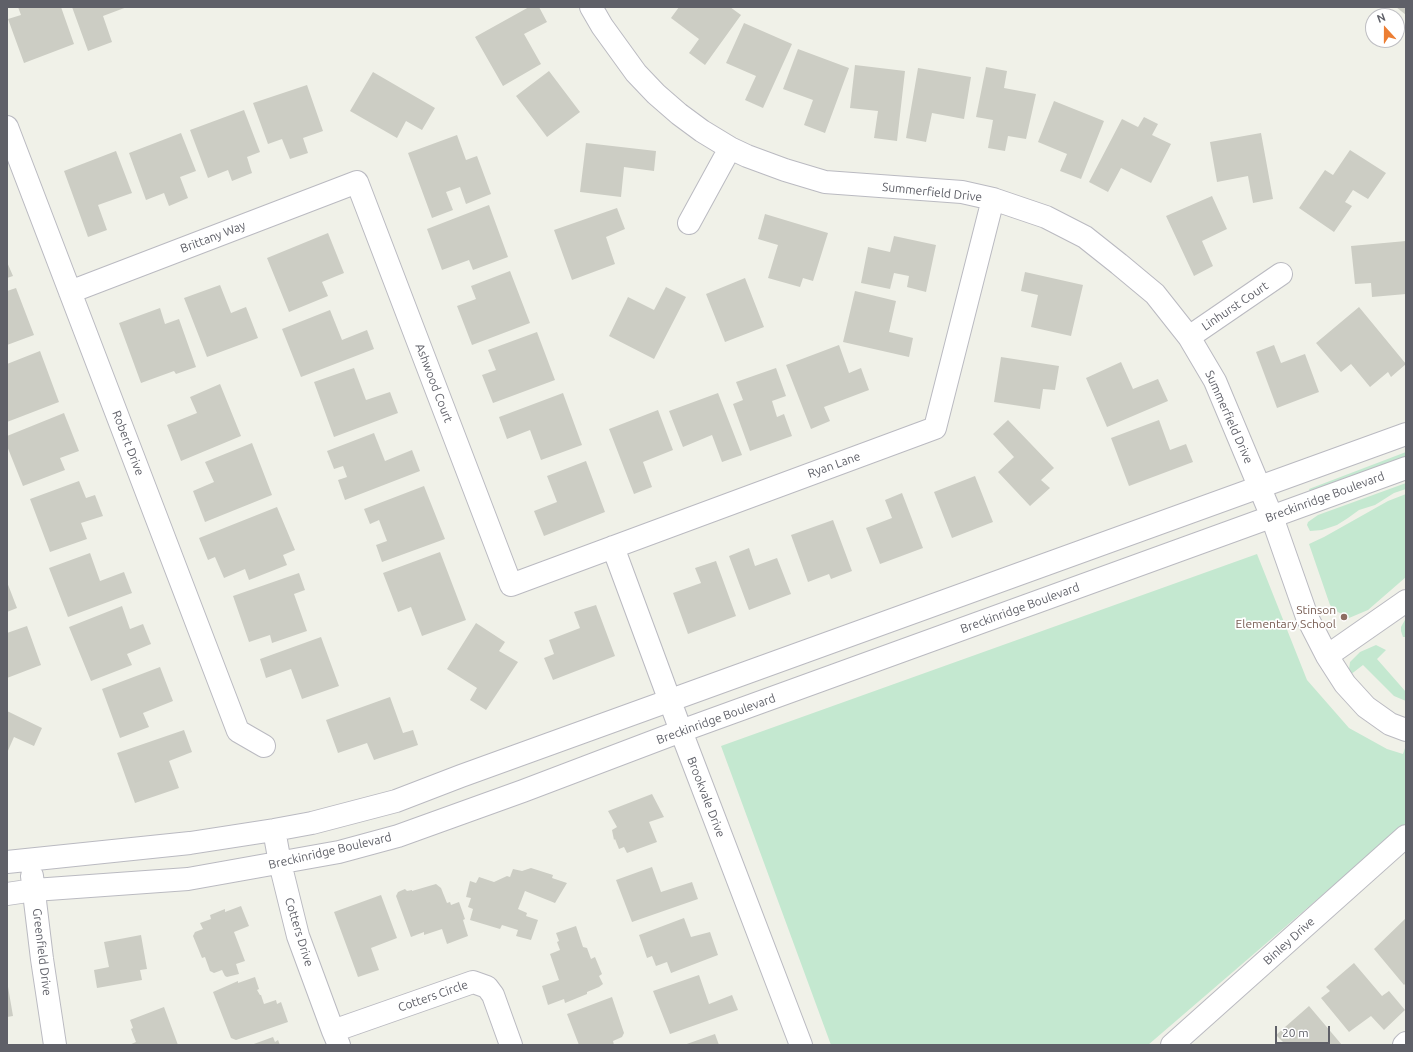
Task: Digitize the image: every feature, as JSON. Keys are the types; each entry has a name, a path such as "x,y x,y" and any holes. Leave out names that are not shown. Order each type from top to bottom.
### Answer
{"street":[{"name":"Summerfield Drive","path":"591,7 602,26 636,73 656,94 702,131 730,148 785,170 824,182 962,192 993,199 1046,217 1085,237 1155,294 1189,337 1216,381 1272,516 1307,617 1327,656 1345,684 1366,707 1390,724 1406,730"},
{"name":"Robert Drive","path":"7,127 238,732 264,746"},
{"path":"689,223 730,148"},
{"name":"Brittany Way","path":"70,292 357,182"},
{"name":"Ashwood Court","path":"357,182 512,585"},
{"name":"Ryan Lane","path":"512,585 935,428 993,199"},
{"name":"Linhurst Court","path":"1189,337 1281,274"},
{"path":"7,862 190,843 274,830 312,823 396,801 461,776 1406,434"},
{"name":"Breckinridge Boulevard","path":"7,894 34,890 188,879 339,852 398,836 523,791 680,731 1406,468"},
{"name":"Brookvale Drive","path":"613,547 680,731 801,1045"},
{"path":"1327,656 1406,602"},
{"name":"Cotters Drive","path":"274,830 280,863 298,936 336,1038"},
{"name":"Binley Drive","path":"1172,1045 1406,836"},
{"name":"Greenfield Drive","path":"30,859 42,959 55,1045"},
{"name":"Cotters Circle","path":"336,1038 473,982 487,986 493,995 511,1045"}],"green space":[{"path":"1406,452 1406,457 1396,463 1311,495 1309,489"},
{"path":"1406,483 1406,489 1394,493 1375,505 1359,510 1337,525 1322,530 1310,531 1307,525 1308,522 1318,515"},
{"path":"1406,494 1406,577 1368,610 1349,618 1338,612 1330,605 1309,544 1388,501"},
{"path":"1257,554 1307,680 1349,728 1387,749 1403,754 1406,745 1406,823 1148,1045 831,1045 721,746"},
{"path":"1406,618 1406,637 1403,637 1401,627"},
{"path":"1376,645 1386,650 1377,659 1406,692 1406,701 1394,696 1363,665 1350,675 1350,662 1360,652"}],"building":[{"path":"18,7 61,7 74,44 24,63 8,19 21,15"},
{"path":"72,7 127,7 103,16 112,42 88,51"},
{"path":"529,7 539,7 547,22 524,34 541,64 503,86 475,37"},
{"path":"679,7 730,7 741,15 705,65 689,53 699,39 671,18"},
{"path":"1396,7 1406,7 1406,15 1405,8"},
{"path":"744,23 792,44 763,108 745,100 756,76 726,63"},
{"path":"798,49 849,68 825,133 804,125 813,100 783,89"},
{"path":"855,65 905,71 897,141 874,138 878,111 850,108"},
{"path":"986,67 1007,71 1004,88 1036,94 1026,139 1008,136 1005,151 988,148 993,120 976,117"},
{"path":"918,68 971,77 964,119 932,113 926,142 906,138"},
{"path":"549,71 580,112 547,137 516,96"},
{"path":"373,72 435,108 422,130 406,121 397,138 350,111"},
{"path":"307,85 323,131 303,138 308,153 290,159 282,139 268,144 253,103"},
{"path":"1054,101 1104,121 1081,179 1060,171 1067,154 1038,142"},
{"path":"244,110 260,152 247,157 252,173 232,181 228,170 208,178 190,130"},
{"path":"1144,117 1158,124 1152,135 1171,144 1151,183 1121,168 1108,192 1089,182 1122,119 1138,127"},
{"path":"181,133 196,171 180,177 188,198 169,206 164,193 146,200 129,153"},
{"path":"1261,133 1273,199 1253,203 1248,176 1217,182 1210,142"},
{"path":"457,135 466,160 477,156 491,194 466,204 460,187 446,192 453,210 432,218 408,153"},
{"path":"586,143 656,151 654,171 624,167 621,197 580,192"},
{"path":"1350,150 1386,173 1368,199 1353,190 1345,202 1352,206 1334,232 1299,208 1325,170 1333,175"},
{"path":"116,151 132,193 98,205 107,230 88,237 64,171"},
{"path":"1212,196 1227,229 1202,241 1213,266 1194,276 1166,216"},
{"path":"489,205 508,257 473,270 469,260 442,270 427,229"},
{"path":"617,208 625,229 606,237 615,264 572,280 554,230"},
{"path":"765,214 828,233 813,281 803,278 800,287 768,278 778,245 758,239"},
{"path":"328,233 344,273 322,282 328,296 289,312 267,258"},
{"path":"894,236 936,245 926,292 907,287 909,276 894,273 890,289 861,283 868,247 890,252"},
{"path":"1406,241 1406,294 1372,297 1371,283 1355,284 1351,246"},
{"path":"7,262 13,276 7,278"},
{"path":"510,271 530,323 472,345 457,306 476,299 471,286"},
{"path":"1025,272 1083,285 1071,336 1031,327 1038,295 1021,291"},
{"path":"745,278 764,327 725,342 706,294"},
{"path":"220,285 231,313 246,307 258,338 207,357 184,298"},
{"path":"666,287 686,297 654,359 609,336 628,297 654,310"},
{"path":"16,288 34,335 7,345 7,291"},
{"path":"855,291 896,301 889,332 913,338 909,357 843,342"},
{"path":"1359,307 1406,364 1391,377 1388,372 1370,387 1351,364 1341,372 1316,343"},
{"path":"160,308 165,324 179,319 196,367 176,374 174,371 141,383 119,323"},
{"path":"330,310 342,340 367,330 374,349 301,377 282,329"},
{"path":"537,332 555,380 493,403 482,375 496,370 488,350"},
{"path":"839,345 849,373 861,368 869,390 824,407 830,421 811,429 786,365"},
{"path":"1274,345 1281,363 1305,354 1319,392 1277,408 1256,352"},
{"path":"40,351 59,402 7,422 7,364"},
{"path":"1001,357 1059,366 1055,390 1043,389 1040,409 994,402"},
{"path":"1121,362 1133,389 1158,379 1168,401 1107,427 1086,378"},
{"path":"354,368 366,400 390,392 398,413 334,437 314,382"},
{"path":"776,368 786,396 772,401 777,417 784,414 792,436 750,451 733,404 743,400 736,382"},
{"path":"220,384 241,436 181,461 167,425 197,413 190,397"},
{"path":"563,393 582,445 541,460 530,430 507,439 499,417"},
{"path":"718,393 742,455 722,462 712,435 683,447 669,411"},
{"path":"658,410 673,450 643,462 652,487 634,494 609,429"},
{"path":"64,413 79,451 60,458 65,470 23,486 7,446 7,436"},
{"path":"1008,420 1054,468 1041,480 1050,488 1030,506 998,472 1014,457 993,434"},
{"path":"1159,420 1170,450 1186,444 1193,462 1129,486 1111,438"},
{"path":"374,433 385,461 412,450 420,471 345,500 338,480 347,477 343,466 334,469 327,451"},
{"path":"252,443 272,495 205,522 193,491 214,482 205,462"},
{"path":"586,461 605,512 544,536 534,511 557,502 547,476"},
{"path":"975,476 993,522 952,538 934,492"},
{"path":"79,481 86,498 95,495 103,516 81,523 87,539 50,552 30,499"},
{"path":"424,486 445,539 382,562 376,545 387,541 379,520 370,524 364,509"},
{"path":"902,493 923,548 880,564 866,528 892,518 885,500"},
{"path":"277,507 295,550 283,555 287,565 249,580 245,569 224,578 215,557 208,560 199,538"},
{"path":"833,520 852,571 831,579 829,574 808,582 791,535"},
{"path":"749,548 755,566 777,558 791,594 749,610 729,556"},
{"path":"440,552 466,620 422,636 411,607 398,612 383,573"},
{"path":"90,553 100,581 124,572 132,593 68,617 49,568"},
{"path":"716,561 736,616 688,634 673,593 701,583 695,568"},
{"path":"299,573 305,590 294,594 307,631 272,643 270,635 249,642 233,596"},
{"path":"7,582 17,608 7,612"},
{"path":"596,605 615,656 553,680 544,658 554,654 549,640 580,628 574,612"},
{"path":"122,606 130,629 143,624 151,644 127,654 132,665 91,681 69,627"},
{"path":"476,623 505,642 499,651 518,662 486,710 470,700 477,688 447,669"},
{"path":"27,626 41,665 7,678 7,633"},
{"path":"321,637 339,686 302,699 291,669 266,678 260,659"},
{"path":"160,667 173,701 143,713 149,727 120,738 102,689"},
{"path":"390,697 403,733 413,730 418,745 374,760 367,743 338,753 326,720"},
{"path":"7,711 42,728 34,746 14,737 7,753"},
{"path":"184,730 192,752 169,761 179,788 135,803 117,753"},
{"path":"652,794 664,817 649,822 657,842 627,853 624,847 619,849 615,839 614,840 612,830 617,827 608,811"},
{"path":"652,867 661,892 692,882 698,899 632,922 616,880"},
{"path":"531,868 553,875 552,878 567,883 555,903 525,891 518,909 527,913 526,916 538,920 531,940 516,936 518,930 502,925 500,929 470,920 473,909 468,907 471,898 466,897 470,881 476,883 479,877 494,882 507,876 510,877 513,869 522,871"},
{"path":"436,884 441,888 447,903 450,902 451,905 459,902 465,919 463,920 468,936 447,944 442,929 424,935 424,932 411,937 396,896 398,892 405,889 407,891 412,891"},
{"path":"381,895 397,938 371,948 379,970 358,977 334,912"},
{"path":"241,906 249,926 234,932 245,961 236,964 239,974 227,977 222,970 214,973 210,971 205,957 202,958 193,936 195,932 203,929 200,923 211,919 210,915 225,909 225,912"},
{"path":"684,918 691,937 710,932 718,955 671,973 667,962 656,966 652,956 647,958 639,935"},
{"path":"1406,918 1406,983 1404,985 1374,949"},
{"path":"576,926 583,947 587,948 591,959 595,957 602,974 599,976 603,984 587,992 587,994 565,1003 564,999 548,1005 542,986 559,980 550,954 560,950 556,933"},
{"path":"141,935 147,969 140,970 142,980 97,988 94,970 109,967 104,942"},
{"path":"1354,963 1382,996 1389,991 1405,1010 1384,1030 1371,1016 1349,1032 1321,998 1330,991 1326,987"},
{"path":"699,975 709,1004 732,995 738,1010 670,1034 653,991"},
{"path":"255,977 259,989 257,990 261,995 264,1004 276,1000 277,1004 281,1002 288,1022 236,1040 231,1038 213,992 238,981 238,983"},
{"path":"7,981 13,1016 7,1017"},
{"path":"612,997 624,1033 622,1037 613,1041 614,1045 579,1045 567,1014"},
{"path":"1309,1006 1342,1045 1286,1045 1276,1035"},
{"path":"164,1007 178,1045 129,1045 136,1042 131,1029 133,1028 130,1020"},
{"path":"715,1034 719,1045 684,1045"},
{"path":"273,1037 275,1042 278,1040 280,1045 251,1045"}],"place":[{"name":"Stinson Elementary School","path":"1344,617"}]}
